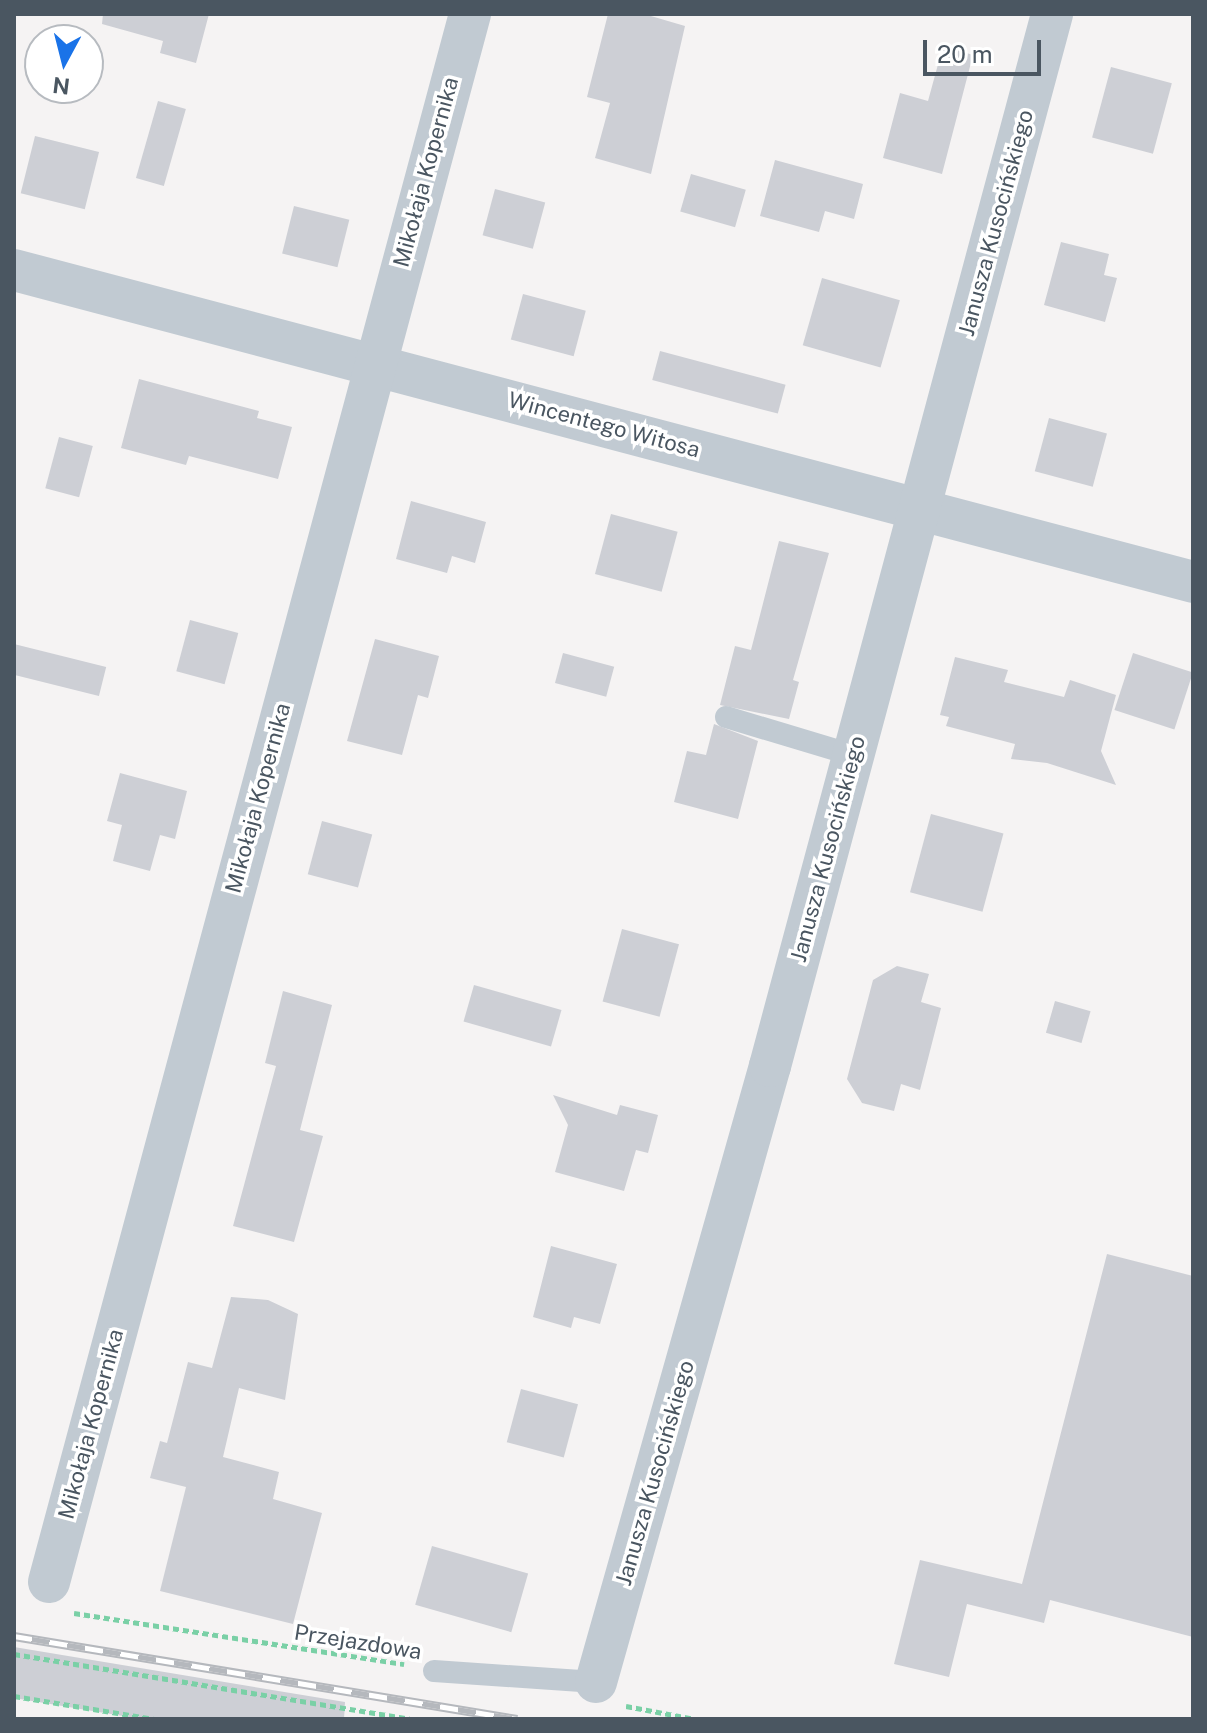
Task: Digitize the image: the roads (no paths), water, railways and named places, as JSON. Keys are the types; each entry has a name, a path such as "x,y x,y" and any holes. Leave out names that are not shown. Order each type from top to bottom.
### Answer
{"street":[{"name":"Mikołaja Kopernika","path":"58,1597 373,365 470,14"},
{"name":"Janusza Kusocińskiego","path":"606,1693 1052,14"},
{"name":"Wincentego Witosa","path":"14,270 1193,582"}],"lane":[{"path":"726,717 853,755"},
{"path":"434,1671 606,1693"}],"railway":[{"path":"14,1636 517,1719"}]}
